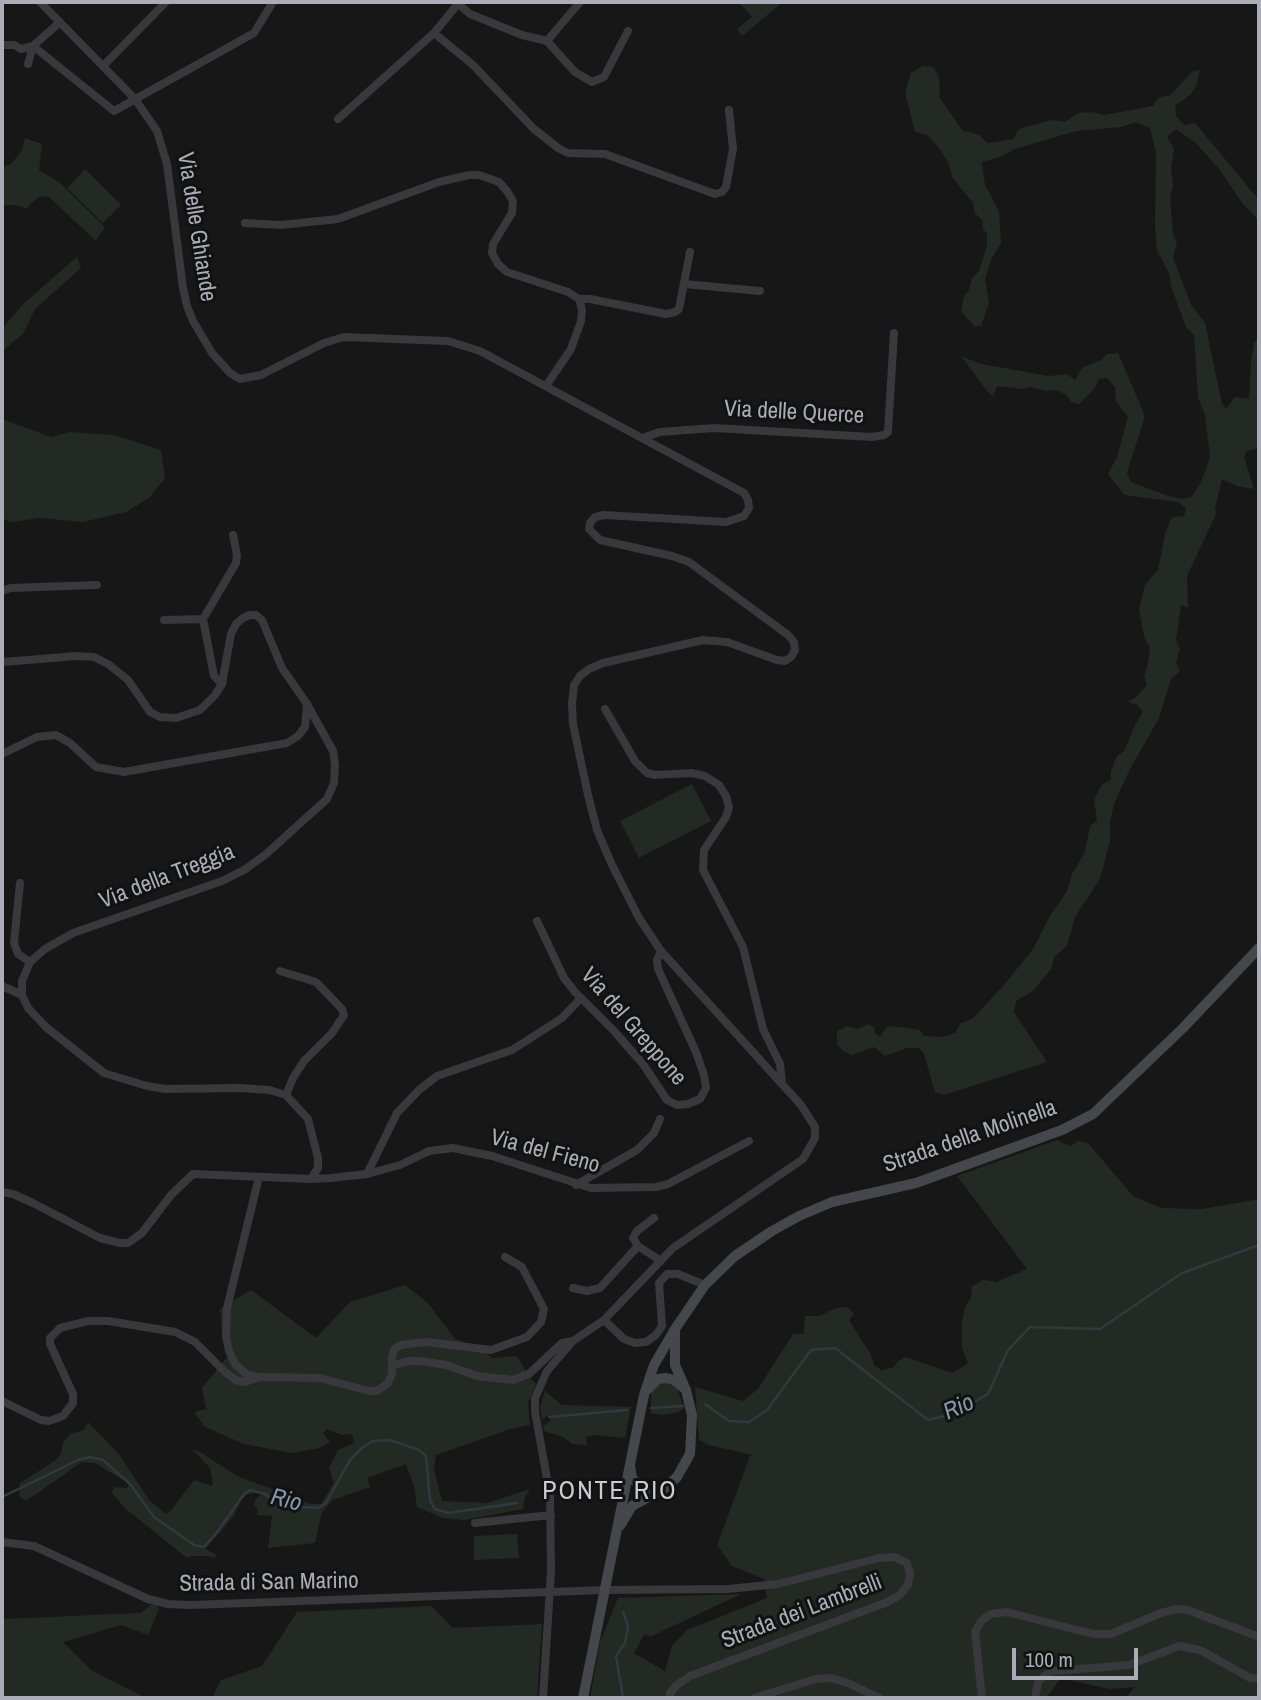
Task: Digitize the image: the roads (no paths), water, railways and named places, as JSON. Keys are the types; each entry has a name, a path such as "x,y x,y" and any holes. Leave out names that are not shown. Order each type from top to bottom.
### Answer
{"main road":[{"name":"Strada della Molinella","path":"613,1545 644,1395 654,1365 705,1285 735,1256 772,1231 832,1202 916,1183 1062,1130 1093,1114 1182,1030 1259,948"},
{"path":"583,1698 613,1545 623,1519 632,1506 664,1488 677,1477 690,1454 692,1415 686,1390 675,1365 675,1329"},
{"path":"654,1365 662,1362 675,1365"},
{"path":"644,1395 652,1383 666,1378 674,1380 686,1390"},
{"path":"629,1464 632,1478 641,1488 664,1488"}],"street":[{"name":"Via delle Ghiande","path":"40,2 135,99 152,122 165,152 187,306 212,353 230,373 240,379 261,375 324,343 344,337 448,341 463,345 546,386 744,493 749,508 744,516 726,522 604,515 595,517 590,523 589,529 600,540 689,562 794,642 795,650 785,661 727,642 703,640 603,663 589,669 574,685 573,724 597,830 639,918 662,951"},
{"path":"103,66 166,2"},
{"path":"33,46 114,111 254,33 273,2"},
{"path":"547,41 580,2"},
{"path":"338,119 434,33 456,3 481,18 523,35 547,41 575,72 592,82 604,77 628,31"},
{"path":"2,45 14,45 22,49 33,46 60,22"},
{"path":"434,33 473,65 534,129 558,148 568,153 605,154 715,194 726,187 733,149 729,110"},
{"path":"28,64 33,46"},
{"path":"245,223 280,225 338,219 439,182 479,175 499,182 513,201 512,213 493,244 492,253 498,264 507,272 568,292 579,299 666,314 679,309 690,252"},
{"path":"684,284 760,291"},
{"path":"546,386 571,349 581,321 579,299"},
{"name":"Via delle Querce","path":"642,439 660,432 714,428 872,437 884,435 888,432 894,333"},
{"path":"2,662 94,657 128,680 150,712 160,717 176,718 200,710 222,684 214,676 203,619 236,563 233,535"},
{"path":"2,591 10,588 97,584"},
{"name":"Via della Treggia","path":"30,962 45,949 73,933 222,881 244,870 265,855 327,799 334,783 335,765 329,742 282,668 262,620 257,615 243,618 236,624 231,634 222,684"},
{"path":"164,620 203,619"},
{"path":"2,754 37,737 56,735 71,743 96,767 124,772 287,743 305,727 307,704"},
{"path":"605,709 635,761 647,773 691,773 705,776 719,785 726,796 729,807 726,817 704,850 703,870 743,947 764,1029 780,1064 782,1084"},
{"path":"2,1192 33,1203 100,1238 128,1243 142,1233 171,1195 193,1174 310,1179 318,1168 318,1158 307,1119 286,1095 269,1090 240,1088 165,1089 147,1086 104,1073 46,1027 28,1008 22,995 22,981 30,962 18,954 14,943 20,883"},
{"name":"Via del Greppone","path":"537,921 564,978 643,1064 667,1100 677,1105 688,1104 699,1099 706,1088 704,1076 696,1052 658,969 657,960 662,951"},
{"path":"543,1698 551,1571 551,1515 535,1398 547,1371 573,1341 604,1320 673,1248 803,1159 815,1138 815,1127 806,1111 662,951"},
{"path":"280,971 316,982 342,1009 344,1015 332,1033 292,1077 286,1095"},
{"path":"2,986 22,995"},
{"path":"367,1174 397,1114 419,1090 437,1076 512,1050 562,1018 581,998"},
{"path":"576,1185 637,1150 654,1133 660,1119"},
{"name":"Via del Fieno","path":"310,1179 367,1174 400,1165 429,1151 453,1148 492,1156 591,1188 656,1187 668,1184 749,1141"},
{"path":"259,1177 227,1308 226,1337 235,1364 247,1375 320,1378 377,1391 388,1383 394,1349 401,1345 426,1342 491,1350 527,1337 541,1322 544,1309 522,1267 505,1257"},
{"path":"654,1218 643,1225 633,1238 638,1246 661,1261"},
{"path":"573,1287 587,1291 600,1288 638,1246"},
{"path":"604,1320 624,1339 635,1343 646,1342 656,1335 662,1326 659,1283 667,1275 678,1274 705,1285"},
{"path":"2,1401 41,1420 49,1421 63,1416 73,1403 73,1394 50,1344 50,1338 61,1328 88,1321 116,1322 175,1332 195,1342 236,1380 245,1382 260,1377"},
{"path":"392,1366 408,1361 420,1361 446,1365 477,1376 513,1380 529,1374 562,1343 573,1341"},
{"path":"475,1523 551,1515"},
{"name":"Strada di San Marino","path":"2,1542 34,1546 148,1599 168,1604 549,1593"},
{"name":"Strada dei Lambrelli","path":"549,1593 728,1589 778,1584 879,1558 894,1557 907,1563 910,1573 908,1585 900,1595 691,1676 677,1685 670,1693 670,1698"},
{"path":"982,1698 975,1632 981,1621 991,1614 1007,1612 1083,1632 1111,1634 1177,1609 1188,1610 1259,1637"},
{"path":"1035,1698 1038,1682 1054,1671 1129,1665 1179,1646 1200,1650 1250,1678 1259,1679"},
{"path":"754,1698 816,1679 832,1678 878,1698"}],"waterway":[{"name":"Rio","path":"705,1404 729,1421 749,1422 767,1410 811,1350 835,1348 928,1420 953,1414 988,1394 1008,1350 1030,1327 1100,1329 1182,1273 1259,1245"},
{"name":"Rio","path":"651,1408 683,1406"},
{"name":"Rio","path":"549,1417 627,1410"},
{"name":"Rio","path":"2,1497 78,1460 90,1457 103,1460 130,1484 154,1517 194,1545 204,1547 244,1494 250,1490 265,1494 287,1506 318,1508 326,1503 350,1460 362,1448 373,1441 390,1440 419,1450 426,1456 430,1500 435,1509 448,1513 517,1503"},
{"path":"623,1612 628,1626 625,1643 616,1656 623,1698"}],"district":[{"name":"PONTE RIO","path":"610,1492"}]}
